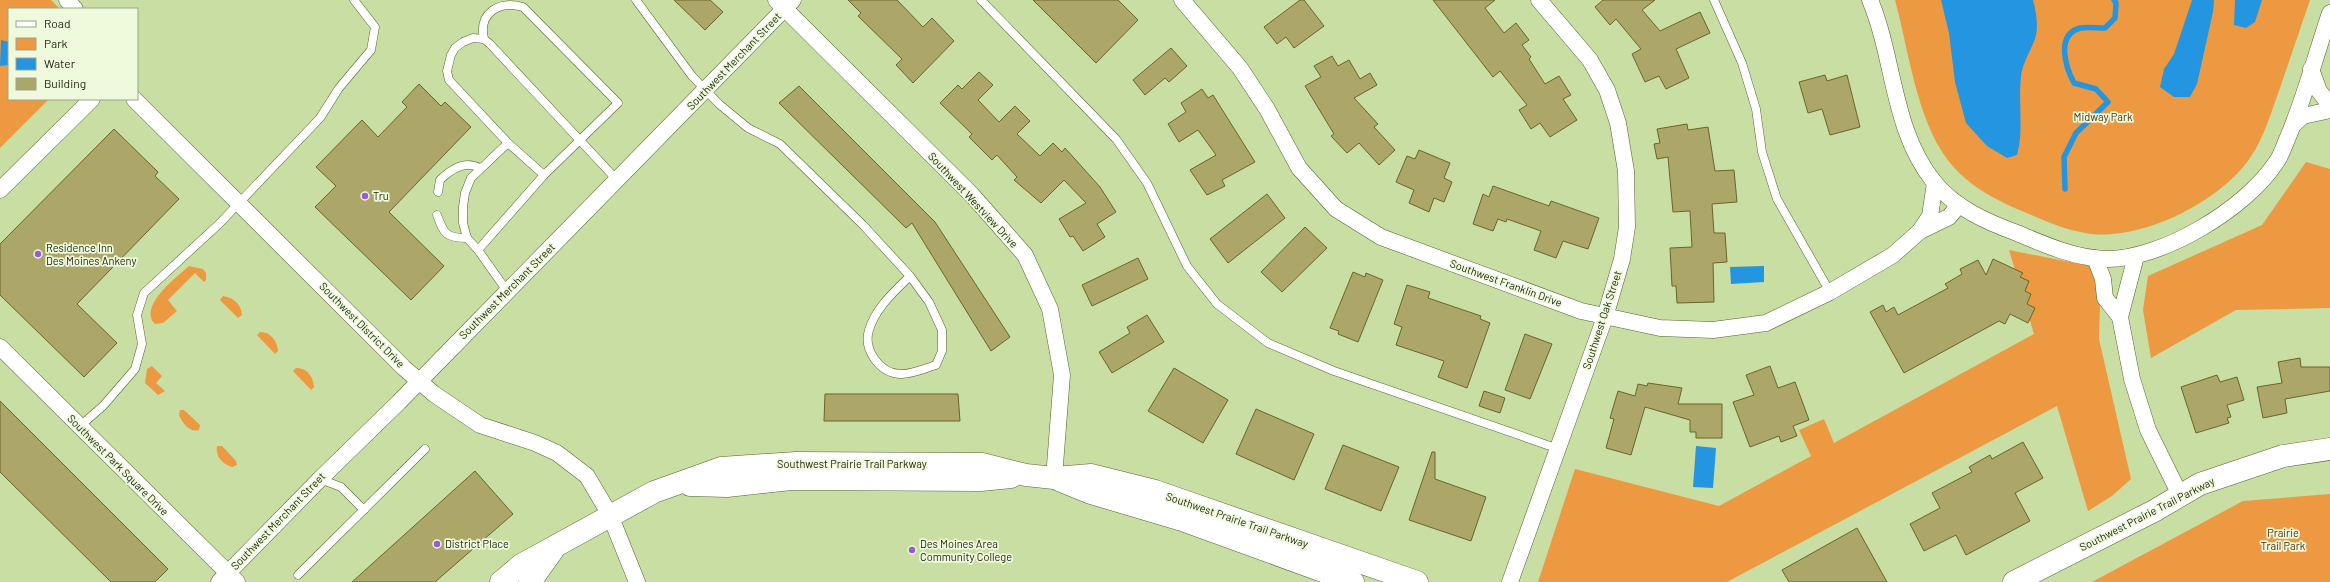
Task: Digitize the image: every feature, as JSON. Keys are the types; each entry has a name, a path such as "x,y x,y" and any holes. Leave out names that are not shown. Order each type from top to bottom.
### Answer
{"street":[{"path":"67,0 74,8"},
{"name":"Southwest Franklin Drive","path":"1182,0 1240,68 1267,109 1299,168 1336,208 1381,237 1581,311 1605,317 1660,328 1713,330 1766,323 1830,292 1893,255 1920,231 1930,216 1935,183"},
{"name":"Southwest Oak Street","path":"1510,582 1556,448 1605,317 1622,259 1627,227 1626,171 1618,124 1607,90 1590,60 1539,0"},
{"path":"1870,0 1889,62 1902,120 1914,152 1935,183 1960,205 2000,227 2056,249 2095,258 2107,259 2136,256 2172,242 2204,226 2244,200 2276,164 2293,125 2330,13"},
{"name":"Southwest Merchant Street","path":"228,579 320,479 419,381 706,90 784,3"},
{"name":"Southwest Westview Drive","path":"784,3 972,195 1025,255 1050,309 1062,375 1054,478"},
{"path":"2311,69 2319,91 2330,105"},
{"path":"0,190 91,100"},
{"name":"Southwest District Drive","path":"135,100 419,381 453,408 480,425 535,443 557,453 587,476 610,515 637,582"},
{"path":"2293,125 2304,116 2330,110"},
{"name":"Southwest Franklin Drive","path":"1920,231 1949,217 1960,205"},
{"path":"2136,256 2120,317 2132,379 2148,430 2180,495"},
{"path":"2095,258 2103,279 2105,298 2120,317"},
{"name":"Southwest Park Square Drive","path":"0,347 80,426 228,579"},
{"name":"Southwest Prairie Trail Parkway","path":"2014,582 2154,511 2200,484 2283,456 2330,449"},
{"name":"Southwest Prairie Trail Parkway","path":"501,582 521,565 654,492 680,484 721,468 773,464 982,464 1026,475 1054,478 1091,475 1155,491 1417,582"},
{"name":"Southwest Prairie Trail Parkway","path":"1054,478 1091,493 1182,520 1353,582"},
{"name":"Southwest Prairie Trail Parkway","path":"530,582 555,547"}],"lane":[{"path":"80,426 102,406 135,370 142,344 137,315 144,293 219,224 320,118 339,88 371,50 375,26 354,0"},
{"path":"636,0 667,44 718,104 748,128 780,144 863,225 910,276 929,302 942,330 942,351 936,365 900,374 887,370 875,362 869,348 869,330 883,303 910,276"},
{"path":"981,0 1116,139 1147,183 1187,266 1217,304 1268,343 1319,365 1556,448"},
{"path":"1714,0 1742,63 1756,109 1762,152 1778,199 1830,292"},
{"path":"478,250 544,175 581,142 618,103 524,7 512,2 501,5 491,11 482,29 484,39"},
{"path":"544,175 508,143 450,80 447,71 454,48 473,38 484,39 617,180"},
{"path":"507,291 478,250 467,238 463,223 465,193 471,178 508,143"},
{"path":"438,192 440,180 460,166 473,164 480,168"},
{"path":"437,215 443,231 452,238 467,238"},
{"path":"298,575 425,449"},
{"path":"320,479 341,486 364,510"}],"green space":[{"path":"0,0 51,0 59,8 8,8 8,100 48,100 0,148"},
{"name":"Midway Park","path":"1895,0 2310,0 2264,133 2250,158 2237,174 2219,190 2199,204 2176,216 2129,232 2106,234 2085,233 2067,229 2017,209 1997,200 1970,182 1954,168 1936,142 1928,124 1915,83"},
{"path":"2306,162 2330,169 2330,308 2236,310 2151,358 2143,310 2148,276 2262,225"},
{"path":"2009,250 2101,268 2099,339 2131,479 2112,496 2088,511 2057,406 1727,582 1538,582 1575,469 1719,506 1811,456 1799,430 1824,419 1834,443 2034,334"},
{"path":"189,266 203,269 206,273 206,280 204,282 195,273 168,300 177,311 163,323 155,324 151,317 151,309 155,301 168,284"},
{"path":"223,296 236,302 242,315 238,318 220,300"},
{"path":"260,332 264,332 273,338 278,351 275,354 257,335"},
{"path":"152,366 162,376 156,383 165,391 158,395 145,383 147,369"},
{"path":"296,368 303,369 309,373 314,387 311,390 293,371"},
{"path":"180,410 184,410 200,425 199,430 195,431 187,427 179,415"},
{"path":"217,446 222,446 236,461 237,465 232,467 220,460 217,454"},
{"name":"Prairie Trail Park","path":"2330,494 2330,582 2092,582 2243,501"}],"water":[{"path":"1941,0 2033,0 2037,29 2035,39 2025,62 2021,76 2021,126 2017,155 2007,158 1987,146 1966,123 1955,82 1949,33"},
{"path":"2192,0 2214,0 2213,12 2197,84 2190,97 2174,97 2160,87 2164,69 2174,54"},
{"path":"2235,0 2262,0 2255,22 2246,28 2234,25"},
{"path":"1,40 8,42 8,65 0,66"},
{"path":"1764,266 1764,282 1731,284 1730,267"},
{"path":"1696,446 1716,448 1713,488 1693,487"}],"building":[{"path":"674,0 710,0 723,12 705,30"},
{"path":"848,0 897,0 923,27 932,18 954,41 913,83 896,65 902,59 858,16 861,13"},
{"path":"1033,0 1118,0 1138,20 1096,63"},
{"path":"1300,0 1304,0 1324,26 1294,48 1286,37 1277,44 1264,27"},
{"path":"1433,0 1495,0 1485,8 1504,33 1516,23 1529,40 1522,45 1531,57 1529,59 1545,84 1559,76 1571,95 1563,99 1577,120 1550,137 1540,123 1531,129 1519,110 1527,105 1500,71 1493,77"},
{"path":"1603,0 1655,0 1642,10 1660,31 1700,12 1710,33 1676,49 1689,78 1666,89 1659,76 1645,82 1632,54 1641,49 1616,19 1610,25 1595,7"},
{"path":"1171,48 1187,66 1169,82 1165,78 1145,95 1133,80"},
{"path":"1332,56 1338,66 1349,60 1360,79 1370,73 1377,85 1354,98 1378,124 1374,127 1395,150 1379,165 1359,143 1347,153 1331,136 1334,134 1305,86 1321,77 1314,66"},
{"path":"979,72 993,85 978,100 999,122 1015,106 1030,121 1017,134 1040,156 1053,143 1062,152 1065,148 1100,187 1116,212 1097,224 1105,237 1083,251 1073,236 1070,237 1059,219 1086,203 1064,180 1041,203 1014,180 1017,177 997,155 992,160 969,137 972,134 940,103 958,85 962,89"},
{"path":"1825,75 1827,81 1847,75 1860,127 1830,135 1822,109 1808,113 1799,82"},
{"name":"Tru","path":"419,84 441,106 445,102 471,127 389,212 444,266 411,300 315,207 336,186 316,167 362,120 378,137 407,107 402,102"},
{"path":"799,86 935,222 1010,337 991,351 912,223 906,228 779,103"},
{"path":"1202,89 1208,98 1213,95 1255,162 1222,180 1225,186 1207,195 1190,170 1216,155 1198,130 1179,142 1168,124 1186,112 1181,103"},
{"path":"1687,124 1688,130 1708,127 1715,171 1734,170 1737,202 1712,204 1714,233 1725,233 1727,262 1713,263 1714,302 1677,303 1676,286 1672,286 1670,248 1692,247 1690,211 1673,212 1668,157 1657,159 1654,144 1660,143 1657,129"},
{"name":"Residence Inn Des Moines Ankeny","path":"114,129 158,172 155,176 179,199 77,304 117,343 84,377 0,295 0,244"},
{"path":"1419,150 1450,163 1444,178 1452,182 1444,202 1434,198 1429,212 1409,203 1414,190 1396,182 1407,156 1415,159"},
{"path":"1493,186 1549,206 1551,201 1599,218 1588,249 1563,241 1556,258 1534,250 1541,231 1507,219 1506,222 1498,219 1493,231 1473,224 1483,194 1489,197"},
{"path":"1267,194 1285,218 1228,263 1210,239"},
{"path":"1305,227 1327,248 1282,292 1261,272"},
{"path":"1138,258 1148,279 1092,306 1082,285"},
{"path":"1993,259 2023,273 2020,277 2029,281 2025,291 2031,294 2027,304 2035,308 2028,323 2010,314 2005,324 1999,321 1904,373 1870,312 1883,305 1886,312 1894,307 1898,315 1948,288 1945,284 1962,274 1960,269 1978,260 1986,275"},
{"path":"1353,272 1365,277 1366,273 1383,280 1358,342 1338,334 1339,331 1330,328"},
{"path":"1407,285 1430,292 1428,298 1481,316 1480,319 1490,323 1467,388 1438,377 1444,361 1396,345 1402,327 1394,324"},
{"path":"1147,315 1164,342 1112,373 1099,352 1130,333 1127,327"},
{"path":"1525,334 1552,344 1530,399 1505,390"},
{"path":"2300,358 2301,367 2330,367 2330,391 2285,399 2287,413 2263,418 2257,387 2282,383 2278,362"},
{"path":"1770,366 1778,388 1795,382 1809,420 1793,426 1797,436 1781,442 1779,436 1750,447 1733,402 1754,395 1746,375"},
{"path":"1174,368 1228,400 1203,443 1148,411"},
{"path":"2217,375 2220,382 2237,377 2244,400 2227,405 2231,417 2227,418 2229,423 2196,433 2181,387"},
{"path":"1648,383 1682,388 1678,404 1722,404 1722,438 1696,438 1696,432 1690,432 1690,420 1645,407 1631,455 1606,448 1614,419 1610,418 1618,391 1635,396 1638,384 1647,386"},
{"path":"1484,391 1505,398 1500,413 1479,406"},
{"path":"825,394 958,394 960,421 824,421"},
{"path":"0,401 168,569 155,582 111,582 0,472"},
{"path":"1256,409 1314,434 1294,480 1236,454"},
{"path":"2023,442 2043,478 2015,493 2030,521 1966,555 1956,535 1924,551 1910,524 1940,508 1932,493 1972,472 1969,467 1990,455 1992,459"},
{"path":"1343,445 1399,467 1381,511 1325,489"},
{"path":"1432,452 1435,452 1435,479 1486,497 1471,541 1409,520"},
{"name":"District Place","path":"475,471 513,514 435,582 352,582"},
{"path":"1857,528 1887,582 1789,582 1782,570"}],"waterway":[{"path":"2065,189 2064,157 2076,133 2108,102 2096,89 2074,83 2066,61 2065,45 2067,37 2072,32 2080,28 2105,28 2115,18 2116,3 2114,0"}],"place":[{"name":"Tru","path":"365,196"},
{"name":"Residence Inn Des Moines Ankeny","path":"38,254"},
{"name":"District Place","path":"437,544"},
{"name":"Des Moines Area Community College","path":"912,550"}]}
